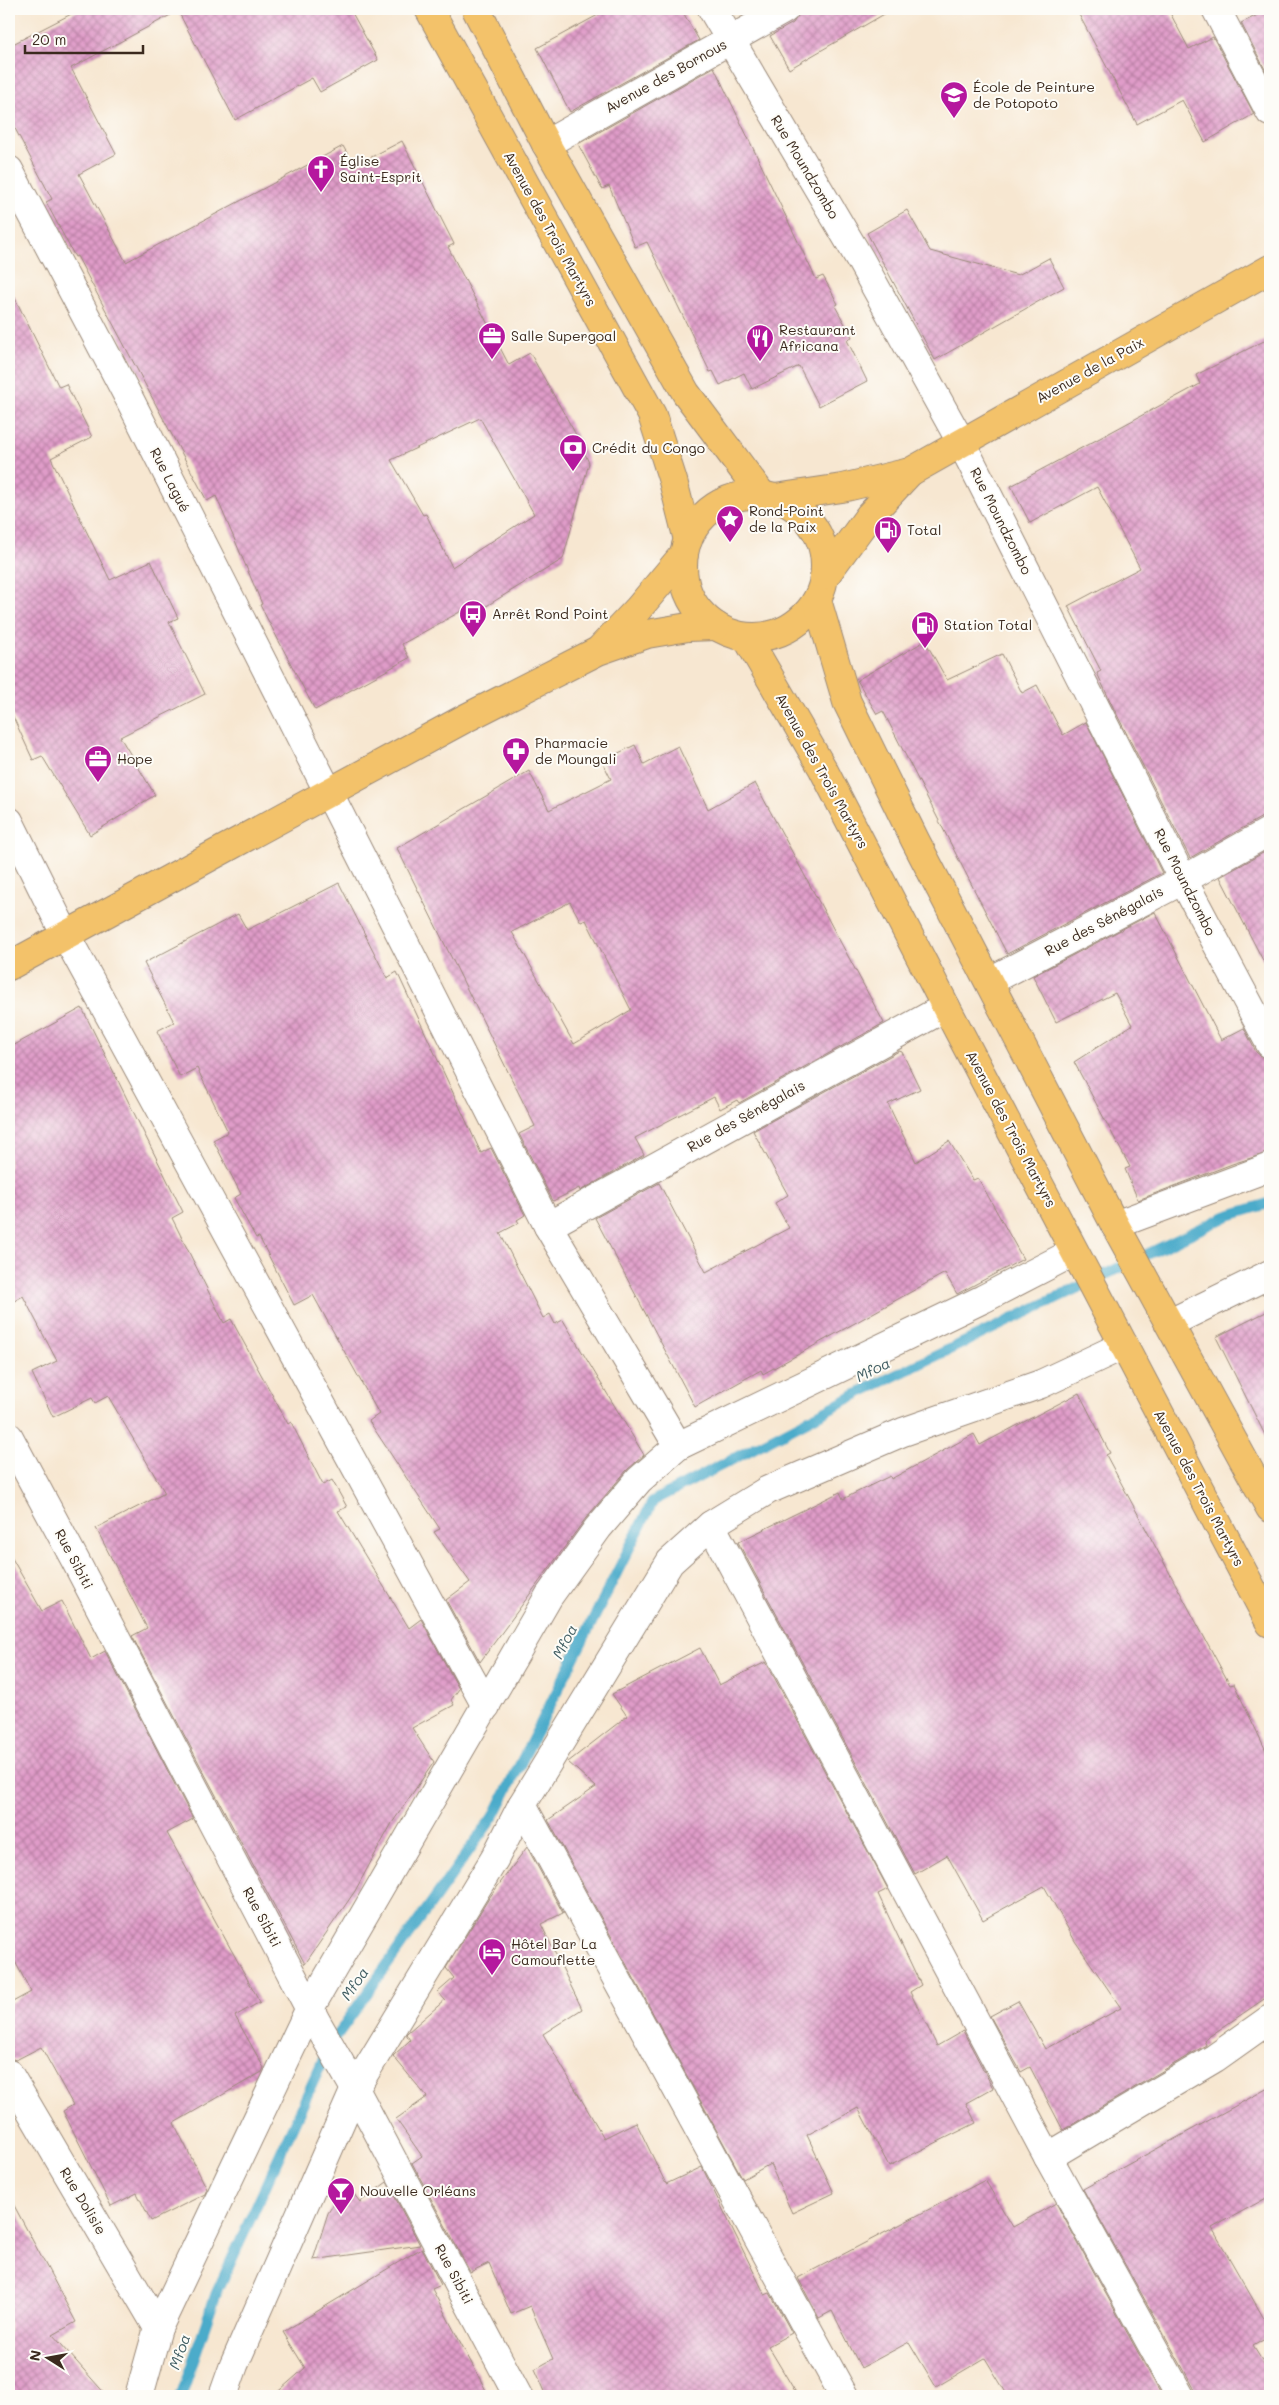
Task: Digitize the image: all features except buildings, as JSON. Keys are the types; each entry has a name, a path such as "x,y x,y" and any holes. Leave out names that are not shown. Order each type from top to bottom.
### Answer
{"main road":[{"name":"Avenue des Trois Martyrs","path":"429,9 652,416 673,481 686,547"},
{"path":"476,9 546,144 686,393 769,497"},
{"name":"Avenue de la Paix","path":"821,588 869,516 910,472 1270,269"},
{"name":"Avenue de la Paix","path":"769,497 842,488 910,472"},
{"path":"598,650 638,608 686,547 700,520 718,505 739,496 769,497 797,509 814,527 824,550 821,588 847,702 1115,1225 1270,1508"},
{"path":"686,547 684,578 691,600 705,618 716,626 724,631 747,638 775,635 800,622 821,588"},
{"path":"9,966 328,792 598,650 647,634 688,627 716,626"},
{"name":"Avenue des Trois Martyrs","path":"747,638 823,769 1088,1279 1270,1623"}],"street":[{"name":"Rue Moundzombo","path":"712,9 861,260 961,442 1183,880 1270,1044"},
{"name":"Avenue des Bornous","path":"546,144 785,9"},
{"path":"1216,9 1270,112"},
{"name":"Rue Lagué","path":"9,170 131,402 548,1226 678,1446"},
{"path":"9,821 65,934 486,1706"},
{"name":"Rue des Sénégalais","path":"990,981 1183,880 1270,831"},
{"name":"Rue des Sénégalais","path":"548,1226 946,1007"},
{"path":"1115,1225 1270,1167"},
{"path":"139,2396 158,2328 313,2015 549,1596 598,1528 639,1480 678,1446 983,1299 1074,1252"},
{"path":"1166,1315 1270,1274"},
{"path":"223,2396 234,2364 355,2089 495,1858 522,1805 670,1562 711,1525 768,1490 903,1432 1042,1384 1119,1337"},
{"name":"Rue Sibiti","path":"9,1437 313,2015 355,2089 518,2396"},
{"path":"711,1525 1048,2157 1180,2396"},
{"path":"522,1805 844,2396"},
{"path":"1048,2157 1215,2058 1270,2019"},
{"name":"Rue Dolisie","path":"9,2074 158,2328"}],"waterway":[{"name":"Mfoa","path":"181,2396 216,2294 330,2045 495,1814 653,1501 865,1390 1227,1216 1270,1203"}],"place":[{"name":"École de Peinture de Potopoto","path":"954,119"},
{"name":"Église Saint-Esprit","path":"321,193"},
{"name":"Salle Supergoal","path":"492,360"},
{"name":"Restaurant Africana","path":"760,362"},
{"name":"Crédit du Congo","path":"573,472"},
{"name":"Rond-Point de la Paix","path":"730,543"},
{"name":"Total","path":"888,554"},
{"name":"Arrêt Rond Point","path":"473,638"},
{"name":"Station Total","path":"925,649"},
{"name":"Pharmacie de Moungali","path":"516,775"},
{"name":"Hope","path":"98,783"},
{"name":"Hôtel Bar La Camouflette","path":"492,1976"},
{"name":"Nouvelle Orléans","path":"341,2215"}]}
